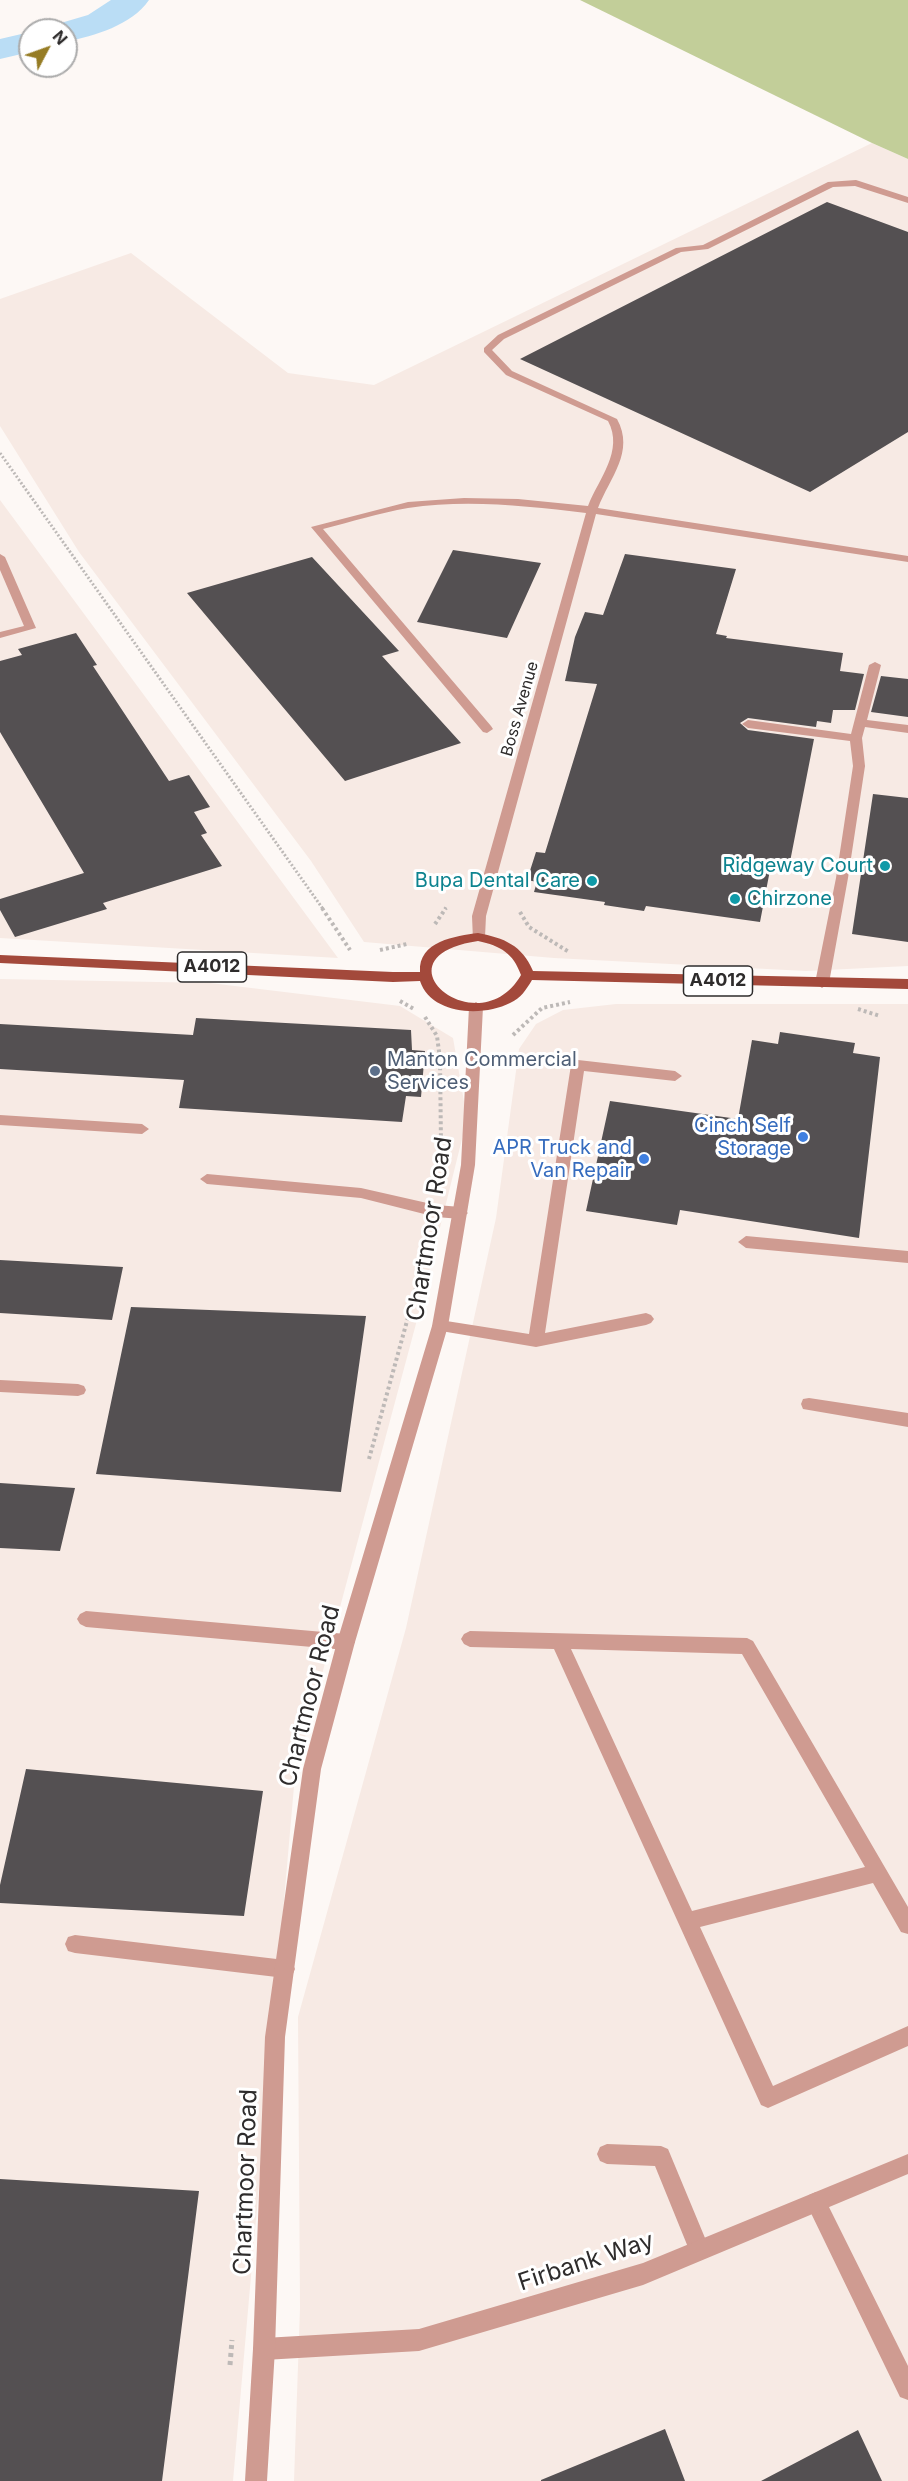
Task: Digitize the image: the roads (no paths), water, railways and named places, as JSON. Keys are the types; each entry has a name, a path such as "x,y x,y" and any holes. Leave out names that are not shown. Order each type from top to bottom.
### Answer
{"main road":[{"path":"478,937 510,946 521,955 528,975 520,991 508,1000 493,1006 476,1007 453,1004 437,996 427,985 424,976 428,958 438,948 453,941 478,937"},
{"name":"A4012","path":"0,959 393,977 424,976"},
{"name":"A4012","path":"528,975 908,984"}],"street":[{"name":"Boss Avenue","path":"478,937 479,916 592,510 621,444 612,419 509,373 488,350 501,337 679,250 705,247 831,184 856,183 908,200"},
{"path":"487,729 316,527 408,505 436,501 518,502 592,510 908,559"},
{"path":"0,557 30,628 0,635"},
{"path":"822,983 842,878 859,766 856,738 875,665"},
{"path":"861,723 908,729"},
{"path":"748,724 856,738"},
{"name":"Chartmoor Road","path":"256,2481 264,2349 275,2037 312,1769 346,1642 440,1326 468,1165 476,1007"},
{"path":"536,1341 578,1065 675,1076"},
{"path":"0,1120 142,1129"},
{"path":"207,1179 361,1192 436,1211 461,1213"},
{"path":"746,1242 908,1257"},
{"path":"440,1326 536,1341 646,1319"},
{"path":"0,1386 78,1390"},
{"path":"809,1404 908,1420"},
{"path":"86,1619 346,1642"},
{"path":"470,1639 747,1646 908,1925"},
{"path":"558,1641 768,2098 908,2036"},
{"path":"687,1921 878,1873"},
{"path":"75,1944 285,1969"},
{"path":"607,2154 661,2156 699,2250"},
{"name":"Firbank Way","path":"264,2349 419,2340 643,2274 908,2164"},
{"path":"816,2202 908,2389"}],"waterway":[{"path":"78,28 100,22 133,0"},
{"path":"0,49 18,45"}],"place":[{"name":"Ridgeway Court","path":"885,866"},
{"name":"Bupa Dental Care","path":"592,881"},
{"name":"Chirzone","path":"735,899"},
{"name":"Manton Commercial Services","path":"375,1071"},
{"name":"Cinch Self Storage","path":"803,1137"},
{"name":"APR Truck and Van Repair","path":"644,1159"}]}
